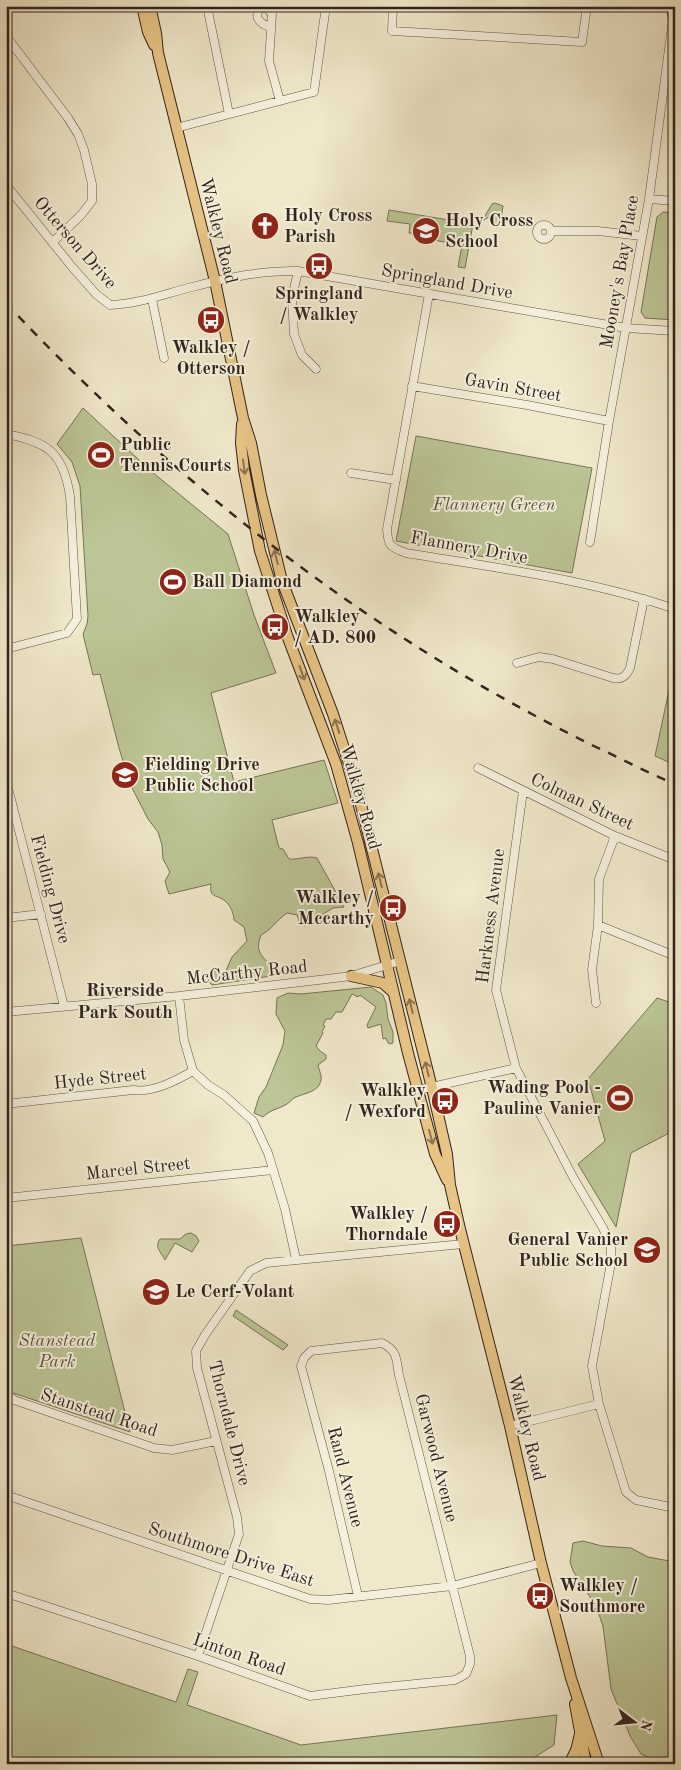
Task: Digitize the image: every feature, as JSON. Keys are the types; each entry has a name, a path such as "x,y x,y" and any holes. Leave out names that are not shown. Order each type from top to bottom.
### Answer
{"highway":[{"path":"570,1764 577,1749 580,1736"}],"main road":[{"name":"Walkley Road","path":"142,6 148,32 158,53"},
{"name":"Walkley Road","path":"150,6 158,53 215,281 243,418 251,443 261,495 282,581 333,714 357,789 432,1088 447,1154 450,1185 463,1244 510,1426 541,1563 571,1678 599,1764"},
{"name":"Walkley Road","path":"243,418 242,452 260,551 288,638 336,764 358,843 386,964 436,1158 450,1185"},
{"path":"351,976 383,983 393,992"},
{"name":"Walkley Road","path":"571,1678 586,1764"}],"street":[{"path":"207,6 229,114"},
{"path":"176,128 314,92 325,10 319,6"},
{"path":"393,6 392,31 582,42 587,6"},
{"name":"Mooney's Bay Place","path":"590,542 609,421 649,199 673,11"},
{"path":"270,27 269,61 280,101"},
{"path":"6,36 78,134 92,184 92,201 81,216 53,242"},
{"name":"Otterson Drive","path":"6,185 73,268 96,294 110,306 126,305 152,299 215,281"},
{"path":"649,199 675,200"},
{"path":"551,231 598,231 642,236"},
{"path":"298,271 292,298 294,334 302,354 316,369"},
{"name":"Springland Drive","path":"215,281 259,272 298,271 626,328 675,331"},
{"name":"Flannery Drive","path":"429,294 387,528 388,541 393,549 406,553 579,582 675,609"},
{"path":"152,299 164,358"},
{"name":"Gavin Street","path":"412,386 609,421"},
{"path":"6,434 32,439 47,447 59,460 67,477 70,496 77,619 67,633 6,649"},
{"path":"351,473 396,480"},
{"path":"517,663 539,656 612,678 624,677 630,668 644,599"},
{"name":"Colman Street","path":"478,768 615,836 675,860"},
{"name":"Fielding Drive","path":"6,780 10,815 41,914 64,1006"},
{"name":"Harkness Avenue","path":"523,791 496,990 516,1068 573,1177 603,1228 610,1245 611,1263 592,1366 599,1404 626,1492 636,1500 675,1508"},
{"path":"596,1003 592,970 598,925 599,879 615,836"},
{"path":"6,918 41,914"},
{"path":"598,925 675,956"},
{"name":"McCarthy Road","path":"6,1012 179,996 351,976 400,961"},
{"path":"179,996 184,1040 193,1071 208,1085 224,1094 253,1121 268,1153 286,1209 296,1259"},
{"path":"418,1090 516,1068"},
{"name":"Hyde Street","path":"6,1104 133,1090 140,1091 156,1088 178,1080 193,1071"},
{"name":"Marcel Street","path":"6,1198 273,1170"},
{"name":"Thorndale Drive","path":"198,1656 239,1534 237,1517 197,1368 196,1351 205,1335 250,1272 266,1263 463,1244"},
{"name":"Garwood Avenue","path":"301,1366 304,1358 311,1351 382,1343 396,1353 399,1375 470,1656 470,1664 466,1674"},
{"name":"Rand Avenue","path":"301,1366 358,1596"},
{"name":"Stanstead Road","path":"6,1392 14,1400 154,1448 172,1450 216,1441"},
{"path":"510,1426 599,1404"},
{"name":"Southmore Drive East","path":"6,1495 227,1572 310,1598 328,1600 452,1586 541,1563"},
{"name":"Linton Road","path":"6,1592 198,1656 310,1696 442,1682 455,1680 466,1674"}],"green space":[{"path":"495,203 503,206 500,225 490,223 489,217 482,221 492,204"},
{"path":"389,210 473,224 465,268 458,267 462,245 415,237 415,234 409,233 410,224 387,221"},
{"path":"663,212 675,213 675,320 645,318 641,312 657,217"},
{"path":"83,408 152,472 228,534 254,615 276,673 211,693 234,782 324,760 338,803 272,820 279,848 283,849 289,859 317,858 344,907 333,908 305,926 300,924 297,915 287,913 261,935 259,950 273,969 274,972 271,976 212,985 207,980 210,971 218,971 221,975 224,975 232,957 247,941 244,927 234,920 227,902 212,894 211,884 169,894 165,881 170,872 163,859 162,845 158,832 148,819 130,784 100,674 93,675 83,634 88,616 80,486 72,462 57,444"},
{"name":"Flannery Green","path":"416,436 592,468 572,573 396,541"},
{"path":"675,662 675,765 655,756"},
{"path":"371,987 383,995 393,1032 393,1043 388,1043 386,1038 383,1039 381,1024 368,1028 367,1025 376,1007 360,995 358,997 352,994 342,1012 336,1012 331,1019 326,1019 323,1025 325,1026 323,1033 316,1046 326,1055 326,1059 318,1065 321,1078 318,1087 269,1112 263,1117 254,1113 259,1097 266,1087 283,1045 285,1031 276,1014 277,998 288,993 301,994"},
{"path":"657,998 675,1004 675,1130 631,1153 616,1227 578,1164 605,1141 588,1079"},
{"path":"191,1233 199,1241 192,1252 175,1243 165,1260 158,1247 160,1239 180,1239 186,1234"},
{"name":"Stanstead Park","path":"81,1238 130,1432 13,1393 6,1383 6,1246"},
{"path":"236,1310 288,1345 283,1350 233,1316"},
{"path":"583,1541 602,1546 631,1548 648,1557 675,1562 675,1757 659,1761 641,1754 630,1736 611,1689 603,1626 596,1606 573,1571 570,1562 573,1543"},
{"path":"6,1644 176,1702 188,1669 198,1672 187,1705 301,1745 557,1715 554,1745 524,1764 6,1764"}],"water":[{"name":"Wading Pool - Pauline Vanier","path":"624,1086 629,1106 616,1110 611,1089"}],"railway":[{"path":"6,303 71,370 138,433 208,494 281,552 356,606 433,657 514,704 596,747 675,784"}],"place":[{"name":"Holy Cross Parish","path":"265,226"},
{"name":"Holy Cross School","path":"426,231"},
{"name":"Springland / Walkley","path":"319,266"},
{"name":"Walkley / Otterson","path":"211,320"},
{"name":"Public Tennis Courts","path":"101,455"},
{"name":"Ball Diamond","path":"173,582"},
{"name":"Walkley / AD. 800","path":"275,627"},
{"name":"Fielding Drive Public School","path":"125,775"},
{"name":"Walkley / Mccarthy","path":"393,908"},
{"name":"Wading Pool - Pauline Vanier","path":"620,1098"},
{"name":"Walkley / Wexford","path":"445,1101"},
{"name":"Walkley / Thorndale","path":"447,1224"},
{"name":"General Vanier Public School","path":"647,1250"},
{"name":"Le Cerf-Volant","path":"156,1292"},
{"name":"Walkley / Southmore","path":"540,1596"}],"district":[{"name":"Riverside Park South","path":"125,1002"}]}
